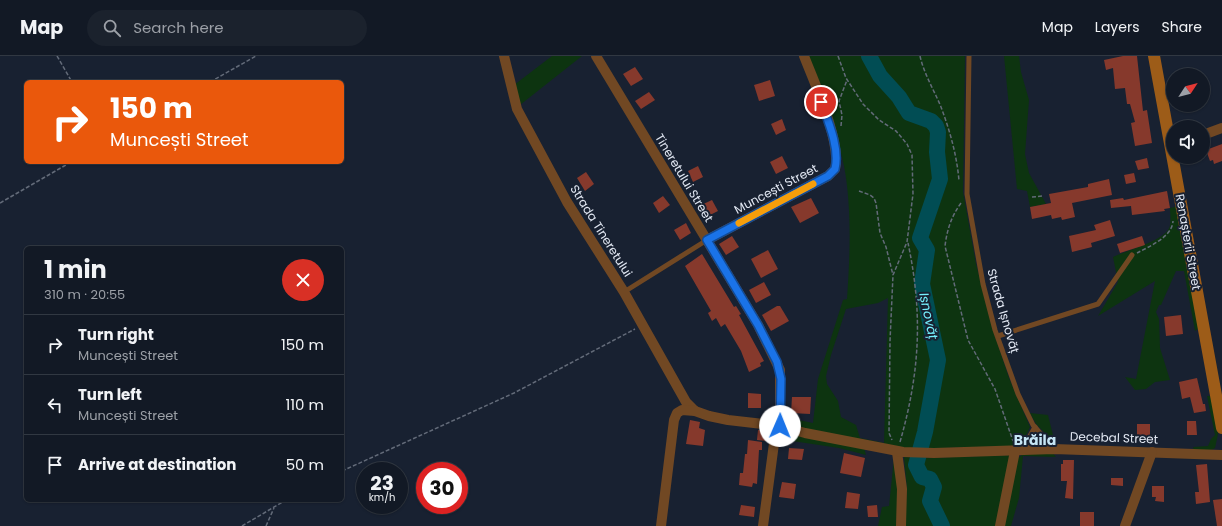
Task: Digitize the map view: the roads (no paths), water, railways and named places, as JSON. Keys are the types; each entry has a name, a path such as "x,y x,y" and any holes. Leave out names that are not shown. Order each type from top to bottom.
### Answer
{"main road":[{"name":"Renașterii Street","path":"1154,56 1167,120"},
{"name":"Renașterii Street","path":"1175,164 1222,428"}],"street":[{"name":"Strada Tineretului","path":"504,56 517,109 566,202 624,292 686,402 695,411"},
{"name":"Tineretului Street","path":"596,56 758,325 777,362 781,379 780,426 775,436 763,526"},
{"name":"Muncești Street","path":"707,240 828,176 835,169 836,154 830,128 804,56"},
{"path":"1210,132 1222,128"},
{"path":"661,526 674,420 677,413 682,410 695,411 728,420 780,426 805,433 900,452 902,489 901,526"},
{"name":"Decebal Street","path":"900,452 934,453 1054,449 1222,455"},
{"path":"1000,526 1018,450"},
{"path":"1125,526 1152,452"}],"lane":[{"name":"Strada Ișnovăț","path":"969,56 967,194 983,284 998,336 1018,394 1035,427 1054,449"},
{"path":"624,292 707,240"},
{"path":"998,336 1098,304 1132,256"},
{"path":"1018,450 1035,427"}],"waterway":[{"name":"Ișnovăț","path":"869,56 880,76 899,97 909,113 931,121 936,126 938,132 937,152 940,179 920,238 927,250 922,284 938,360 925,432 916,465 922,477 930,479 934,487 930,501 942,526"}],"district":[{"name":"Brăila","path":"1035,440"}]}
